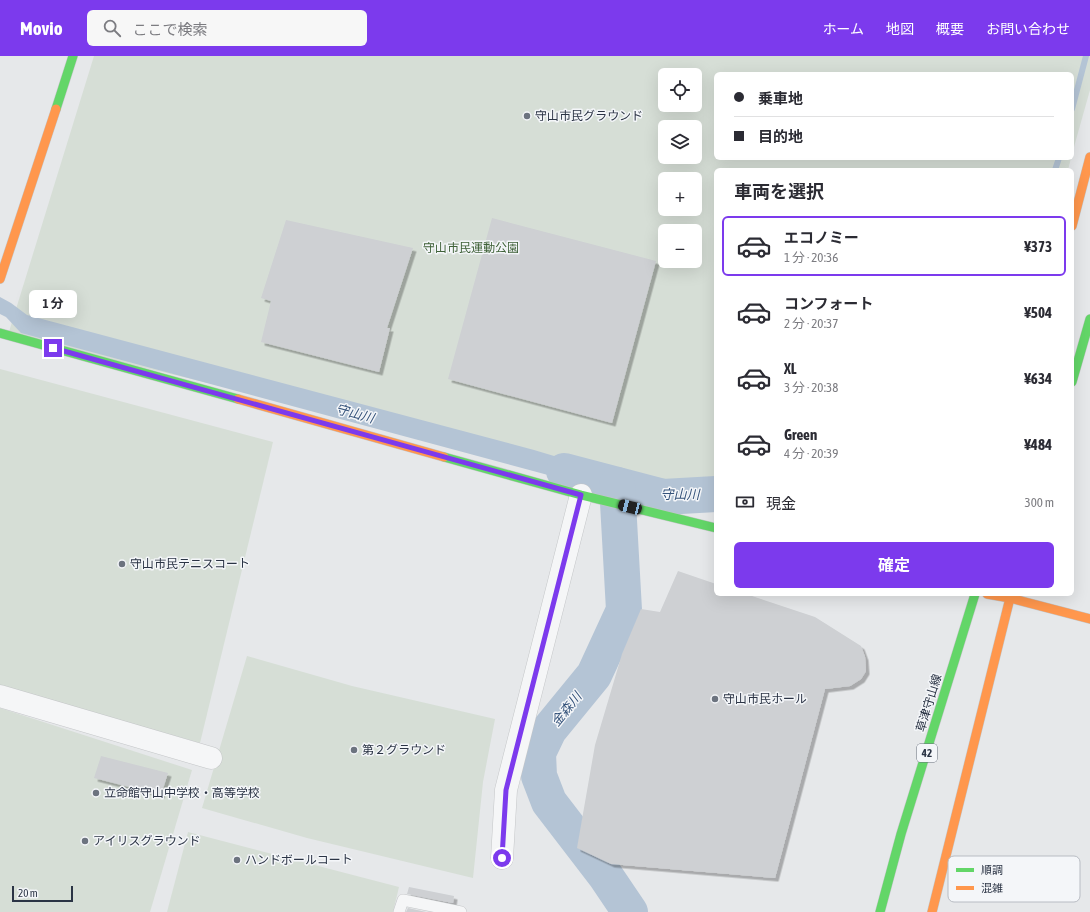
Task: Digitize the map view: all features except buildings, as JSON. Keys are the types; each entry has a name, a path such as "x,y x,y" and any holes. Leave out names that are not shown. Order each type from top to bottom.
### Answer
{"street":[{"path":"0,279 73,56"},
{"path":"1074,218 1090,157"},
{"path":"1074,375 1090,319"},
{"path":"0,333 591,498 714,528"},
{"path":"502,858 506,790 591,498"},
{"name":"草津守山線","path":"880,912 901,834 974,596"},
{"path":"932,912 1010,596 1090,619"},
{"path":"0,696 211,758"}],"lane":[{"path":"400,912 403,900 461,912"}],"green space":[{"name":"守山市民運動公園","path":"94,56 1090,56 1090,90 1074,147 1074,72 714,72 714,160 1070,160 1068,168 714,168 714,505 8,335"},
{"name":"守山市民テニスコート","path":"0,369 273,442 200,743 0,686"},
{"name":"第２グラウンド","path":"247,656 352,686 495,719 483,782 473,878 307,838 202,808"},
{"name":"アイリスグラウンド","path":"0,708 192,770 150,912 0,912"},
{"name":"ハンドボールコート","path":"188,832 399,887 393,912 167,912"}],"water":[{"path":"0,297 27,315 534,450 611,473 611,492 21,333 6,317 0,314"}],"waterway":[{"name":"守山川","path":"1074,101 1086,56"},
{"name":"守山川","path":"1056,168 1058,160"},
{"name":"守山川","path":"564,471 663,497 714,494"},
{"name":"金森川","path":"617,485 624,610 594,675 549,730 538,753 539,776 549,802 605,875 630,912"}],"traffic: fast":[{"path":"56,109 73,56"},
{"path":"1074,375 1090,319"},
{"path":"0,333 238,399"},
{"path":"444,457 581,495 714,528"},
{"path":"880,912 901,834 974,596"}],"traffic: slow":[{"path":"0,279 56,109"},
{"path":"1074,218 1090,157"},
{"path":"238,399 444,457"},
{"path":"998,596 1090,619"},
{"path":"932,912 1011,596"}],"place":[{"name":"守山市民グラウンド","path":"527,116"},
{"name":"守山市民テニスコート","path":"122,564"},
{"name":"守山市民ホール","path":"715,699"},
{"name":"第２グラウンド","path":"354,750"},
{"name":"立命館守山中学校・高等学校","path":"96,793"},
{"name":"アイリスグラウンド","path":"85,841"},
{"name":"ハンドボールコート","path":"237,860"}],"route":[{"path":"53,348 581,495 506,790 502,858"}]}
